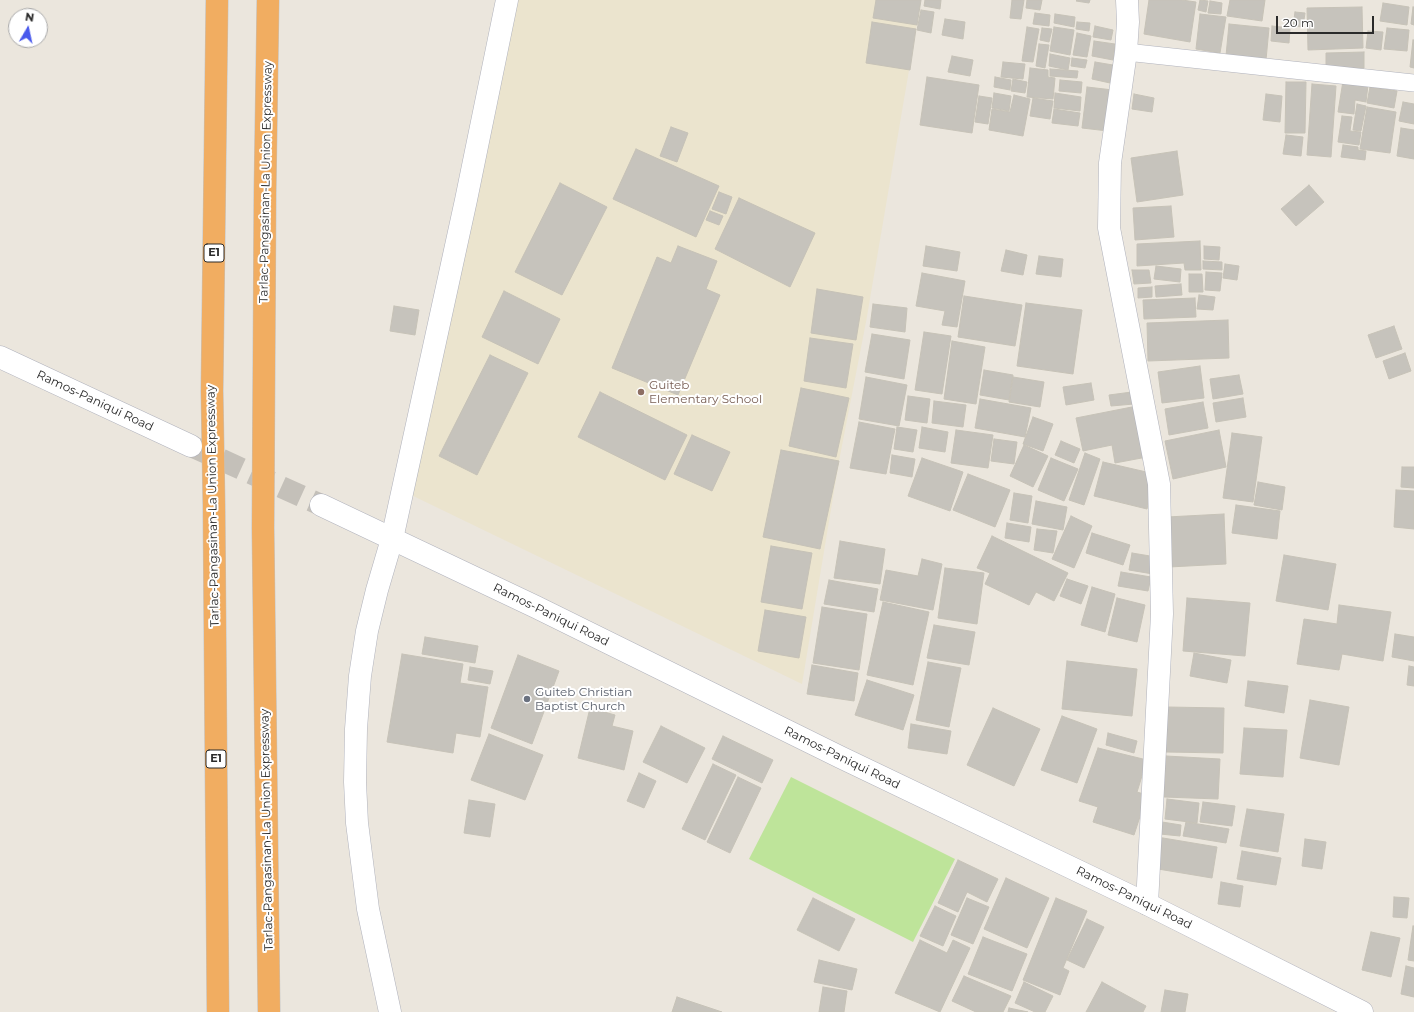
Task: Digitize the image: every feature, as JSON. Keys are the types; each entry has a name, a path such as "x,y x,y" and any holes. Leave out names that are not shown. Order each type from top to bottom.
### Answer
{"highway":[{"name":"Tarlac-Pangasinan-La Union Expressway","path":"217,0 212,391 218,1012"},
{"name":"Tarlac-Pangasinan-La Union Expressway","path":"268,0 262,528 269,1012"}],"street":[{"path":"390,1012 366,894 357,822 355,782 356,729 360,676 367,631 392,538 466,200 507,0"},
{"path":"1127,0 1128,22 1126,52 1110,163 1109,228 1159,484 1162,614 1147,904"},
{"name":"Ramos-Paniqui Road","path":"0,357 191,446"},
{"name":"Ramos-Paniqui Road","path":"321,505 536,607 840,757 1147,904 1362,1012"}],"lane":[{"path":"1126,52 1414,83"}],"shaded area":[{"name":"Guiteb Elementary School","path":"512,0 921,0 866,322 839,461 802,684 407,493"}],"green space":[{"path":"791,777 955,859 913,942 749,859"}],"building":[{"path":"876,0 921,0 917,25 873,18"},
{"path":"925,0 941,0 940,9 924,6"},
{"path":"1012,0 1024,0 1021,19 1010,18"},
{"path":"1027,0 1042,0 1040,10 1026,8"},
{"path":"1090,0 1089,3 1076,1"},
{"path":"1149,0 1182,0 1196,2 1190,42 1144,34"},
{"path":"1200,0 1208,1 1206,12 1198,10"},
{"path":"1230,0 1265,0 1262,21 1227,16"},
{"path":"1210,1 1222,3 1221,14 1208,13"},
{"path":"1383,3 1409,7 1407,25 1380,21"},
{"path":"1362,7 1363,48 1308,50 1307,8"},
{"path":"1414,7 1414,25 1411,24"},
{"path":"921,10 934,12 931,33 917,30"},
{"path":"1295,12 1305,13 1303,27 1293,26"},
{"path":"1035,13 1050,15 1049,26 1033,24"},
{"path":"1055,14 1075,17 1074,27 1054,23"},
{"path":"1200,14 1226,17 1220,53 1196,49"},
{"path":"945,19 965,22 963,39 942,35"},
{"path":"872,22 916,29 910,70 866,63"},
{"path":"1077,22 1090,23 1089,31 1076,29"},
{"path":"1229,24 1269,28 1266,60 1226,56"},
{"path":"1095,26 1113,30 1111,40 1093,37"},
{"path":"1272,26 1290,28 1289,43 1271,41"},
{"path":"1027,27 1039,29 1033,62 1022,61"},
{"path":"1054,27 1074,30 1070,55 1050,51"},
{"path":"1042,28 1052,29 1049,42 1040,40"},
{"path":"1387,28 1409,30 1407,51 1384,49"},
{"path":"1368,31 1383,32 1381,50 1366,48"},
{"path":"1077,33 1091,36 1087,57 1073,55"},
{"path":"1414,40 1414,68 1410,67"},
{"path":"1094,41 1115,44 1113,60 1092,56"},
{"path":"1039,44 1049,45 1045,68 1036,66"},
{"path":"1364,52 1364,68 1326,69 1326,53"},
{"path":"1050,54 1070,58 1068,70 1049,66"},
{"path":"952,56 973,60 970,76 948,72"},
{"path":"1072,58 1087,60 1085,68 1071,66"},
{"path":"1003,62 1025,64 1023,79 1001,77"},
{"path":"1095,62 1113,65 1110,83 1092,79"},
{"path":"1030,68 1048,70 1048,77 1055,78 1053,99 1027,97"},
{"path":"1050,69 1078,71 1077,78 1050,76"},
{"path":"927,77 979,85 972,133 920,125"},
{"path":"995,77 1011,80 1010,90 994,87"},
{"path":"1013,79 1027,82 1025,93 1011,91"},
{"path":"1060,80 1082,82 1081,93 1059,91"},
{"path":"1343,81 1368,85 1366,102 1355,100 1354,114 1338,112"},
{"path":"1286,82 1306,82 1305,133 1285,133"},
{"path":"1312,84 1336,86 1331,157 1307,155"},
{"path":"1087,87 1113,90 1108,131 1082,128"},
{"path":"1370,87 1397,91 1394,108 1367,103"},
{"path":"994,93 1011,96 1009,111 992,108"},
{"path":"1055,93 1081,97 1080,111 1054,108"},
{"path":"1134,94 1154,98 1152,112 1132,109"},
{"path":"1266,94 1282,96 1280,122 1263,120"},
{"path":"1014,95 1030,99 1023,136 989,130 992,109 1010,112"},
{"path":"979,96 992,98 988,124 975,122"},
{"path":"1033,98 1053,101 1050,119 1030,116"},
{"path":"1403,102 1414,104 1414,124 1399,121"},
{"path":"1357,104 1366,106 1361,131 1353,130"},
{"path":"1367,107 1396,112 1390,153 1360,149"},
{"path":"1054,109 1080,113 1078,126 1052,123"},
{"path":"1342,116 1352,117 1350,131 1361,132 1359,145 1338,142"},
{"path":"671,127 688,133 677,162 660,156"},
{"path":"1401,128 1414,130 1414,159 1397,156"},
{"path":"1286,135 1303,137 1301,156 1283,154"},
{"path":"1343,145 1358,147 1358,150 1366,151 1365,160 1341,157"},
{"path":"636,149 719,186 696,237 613,199"},
{"path":"1177,151 1183,195 1137,202 1131,158"},
{"path":"560,183 607,207 562,295 515,272"},
{"path":"1309,185 1324,202 1296,226 1281,209"},
{"path":"719,192 732,197 726,214 712,209"},
{"path":"739,198 815,233 790,287 715,249"},
{"path":"1171,206 1174,237 1135,240 1133,208"},
{"path":"710,211 723,216 719,225 706,220"},
{"path":"1200,241 1201,270 1185,270 1184,263 1137,266 1137,244"},
{"path":"678,246 717,261 706,289 720,295 678,395 612,368 657,257 671,263"},
{"path":"926,246 960,252 957,271 923,266"},
{"path":"1204,246 1220,247 1219,260 1204,259"},
{"path":"1006,250 1027,255 1023,275 1001,271"},
{"path":"1039,256 1063,259 1061,277 1036,274"},
{"path":"1203,261 1222,262 1222,270 1203,269"},
{"path":"1225,264 1239,266 1237,280 1223,278"},
{"path":"1156,266 1181,269 1180,282 1154,279"},
{"path":"1132,270 1149,270 1151,283 1134,284"},
{"path":"1206,272 1222,273 1220,291 1205,290"},
{"path":"922,273 965,281 957,327 942,325 945,311 916,306"},
{"path":"1189,274 1202,274 1203,292 1189,292"},
{"path":"1181,284 1182,295 1156,297 1155,286"},
{"path":"1152,287 1152,297 1138,298 1138,288"},
{"path":"817,289 863,297 856,340 811,333"},
{"path":"504,291 560,319 538,364 482,337"},
{"path":"1199,295 1215,297 1213,310 1197,309"},
{"path":"964,296 1022,305 1015,346 958,337"},
{"path":"1195,298 1196,317 1144,319 1143,300"},
{"path":"1026,303 1082,310 1073,374 1017,366"},
{"path":"873,304 907,308 905,332 870,327"},
{"path":"394,306 419,310 415,335 390,331"},
{"path":"1228,320 1229,358 1148,361 1147,323"},
{"path":"1394,326 1402,349 1376,358 1368,335"},
{"path":"924,332 951,336 942,394 915,390"},
{"path":"872,334 910,340 904,379 865,372"},
{"path":"810,338 853,344 846,388 804,381"},
{"path":"952,341 985,347 976,404 944,399"},
{"path":"1405,353 1411,371 1389,379 1383,361"},
{"path":"490,355 528,373 477,475 439,456"},
{"path":"1200,366 1204,398 1162,403 1158,372"},
{"path":"984,370 1013,375 1009,400 980,395"},
{"path":"1239,375 1243,394 1213,399 1210,379"},
{"path":"866,377 907,385 899,426 859,419"},
{"path":"1013,377 1044,382 1040,407 1009,402"},
{"path":"1091,383 1094,400 1066,405 1063,387"},
{"path":"801,388 849,398 836,457 789,446"},
{"path":"600,392 687,435 665,480 578,437"},
{"path":"1132,392 1134,404 1111,406 1109,395"},
{"path":"908,396 930,399 927,423 905,420"},
{"path":"1243,398 1246,417 1216,422 1213,403"},
{"path":"980,399 1031,408 1025,437 975,428"},
{"path":"934,401 966,405 963,427 932,423"},
{"path":"1203,402 1208,428 1169,435 1165,409"},
{"path":"1137,406 1147,457 1115,463 1112,445 1083,451 1076,418"},
{"path":"1033,417 1053,424 1043,451 1023,444"},
{"path":"859,422 895,429 886,474 850,468"},
{"path":"897,427 917,430 913,452 894,449"},
{"path":"922,427 948,432 945,452 919,448"},
{"path":"956,430 993,435 988,468 951,463"},
{"path":"1219,430 1226,467 1173,479 1165,441"},
{"path":"1232,433 1262,437 1253,502 1223,498"},
{"path":"692,435 730,452 712,491 674,474"},
{"path":"994,439 1017,442 1014,464 991,461"},
{"path":"1061,441 1080,449 1074,463 1055,455"},
{"path":"1024,445 1048,456 1033,487 1010,476"},
{"path":"781,450 839,461 820,549 763,537"},
{"path":"1085,453 1100,459 1084,505 1069,500"},
{"path":"892,455 915,459 912,477 890,473"},
{"path":"922,458 963,472 950,511 908,496"},
{"path":"1051,458 1078,469 1064,501 1038,490"},
{"path":"1103,462 1155,474 1147,509 1094,496"},
{"path":"1402,467 1414,467 1414,488 1401,487"},
{"path":"968,474 1010,490 995,527 953,510"},
{"path":"1258,482 1285,487 1282,510 1254,505"},
{"path":"1396,490 1414,491 1414,529 1394,527"},
{"path":"1014,493 1032,496 1028,523 1010,520"},
{"path":"1036,501 1067,507 1063,530 1032,524"},
{"path":"1236,505 1280,511 1277,539 1232,533"},
{"path":"1224,514 1226,564 1169,567 1167,517"},
{"path":"1071,516 1092,526 1074,568 1052,559"},
{"path":"1007,523 1031,527 1029,542 1005,538"},
{"path":"1037,529 1057,531 1053,553 1034,550"},
{"path":"1092,533 1130,545 1123,565 1086,553"},
{"path":"992,536 1068,573 1054,601 1036,592 1029,605 985,584 990,573 977,568"},
{"path":"840,541 885,549 880,584 834,578"},
{"path":"771,546 812,553 802,609 761,602"},
{"path":"1132,553 1156,557 1153,574 1129,570"},
{"path":"1284,555 1336,564 1328,610 1276,601"},
{"path":"922,559 942,564 933,610 880,600 886,570 918,576"},
{"path":"945,568 984,573 977,624 938,618"},
{"path":"1121,572 1151,577 1148,591 1118,586"},
{"path":"1067,579 1088,586 1081,604 1060,596"},
{"path":"829,580 878,589 874,612 824,604"},
{"path":"1092,587 1115,594 1105,632 1081,625"},
{"path":"1117,598 1145,605 1137,642 1108,635"},
{"path":"1187,598 1250,603 1245,656 1183,651"},
{"path":"883,602 929,612 913,685 867,675"},
{"path":"1339,605 1391,612 1383,661 1342,654 1339,670 1297,664 1304,619 1337,624"},
{"path":"822,607 867,614 859,670 813,663"},
{"path":"765,610 806,617 799,658 758,651"},
{"path":"934,625 975,632 969,665 927,658"},
{"path":"1395,634 1414,637 1414,661 1392,657"},
{"path":"425,637 478,646 475,663 422,654"},
{"path":"1194,653 1231,660 1227,683 1190,676"},
{"path":"402,654 463,664 460,683 488,687 480,737 456,733 453,753 387,742"},
{"name":"Guiteb Christian Baptist Church","path":"518,655 559,671 532,744 491,728"},
{"path":"1067,661 1137,669 1132,716 1062,709"},
{"path":"928,662 961,668 949,727 916,720"},
{"path":"812,665 858,673 854,701 807,694"},
{"path":"1409,666 1414,667 1414,686 1407,685"},
{"path":"470,667 493,671 490,684 468,680"},
{"path":"867,680 914,695 903,730 855,715"},
{"path":"1248,681 1288,686 1284,713 1245,706"},
{"path":"1310,700 1349,707 1339,765 1300,758"},
{"path":"1167,707 1224,708 1223,753 1166,752"},
{"path":"590,708 615,715 612,726 633,731 624,770 578,758"},
{"path":"993,708 1040,729 1014,786 967,765"},
{"path":"1062,716 1097,729 1077,783 1041,770"},
{"path":"911,724 951,731 947,754 908,748"},
{"path":"661,726 705,748 687,783 643,762"},
{"path":"1244,728 1287,730 1283,777 1240,774"},
{"path":"1108,733 1137,741 1134,753 1106,745"},
{"path":"489,734 543,755 525,800 471,780"},
{"path":"723,736 773,760 762,783 712,759"},
{"path":"1098,748 1147,760 1137,792 1147,795 1134,835 1093,822 1098,807 1079,801"},
{"path":"1166,756 1220,759 1218,799 1164,797"},
{"path":"713,764 736,775 705,840 682,829"},
{"path":"639,773 656,781 644,808 627,801"},
{"path":"738,777 761,788 730,853 707,842"},
{"path":"1167,799 1199,803 1197,823 1165,819"},
{"path":"469,800 495,804 490,837 464,833"},
{"path":"1203,802 1235,806 1232,826 1200,822"},
{"path":"1247,809 1284,814 1278,852 1240,846"},
{"path":"1162,822 1181,825 1180,836 1160,834"},
{"path":"1186,822 1229,829 1226,843 1183,836"},
{"path":"1157,837 1217,847 1212,878 1152,868"},
{"path":"1305,839 1326,842 1322,869 1302,866"},
{"path":"1242,851 1281,858 1276,885 1237,879"},
{"path":"958,860 998,879 987,902 967,892 958,912 938,903"},
{"path":"1006,878 1049,898 1027,948 984,929"},
{"path":"1221,882 1243,886 1240,907 1218,904"},
{"path":"1394,897 1409,898 1407,918 1393,917"},
{"path":"813,898 855,919 839,951 797,930"},
{"path":"967,898 989,907 973,944 951,935"},
{"path":"1056,898 1087,911 1063,968 1069,971 1060,995 1023,980"},
{"path":"935,906 956,916 943,946 920,936"},
{"path":"1087,919 1104,927 1084,968 1067,960"},
{"path":"1414,926 1414,961 1408,960"},
{"path":"1371,932 1400,938 1391,977 1362,970"},
{"path":"983,937 1027,954 1012,991 968,974"},
{"path":"920,940 947,953 953,940 970,948 940,1012 895,993"},
{"path":"819,960 857,969 852,990 814,982"},
{"path":"1406,966 1414,968 1414,997 1401,994"},
{"path":"964,976 1011,996 1003,1012 976,1012 952,1001"},
{"path":"1024,982 1053,996 1045,1012 1035,1012 1015,1003"},
{"path":"1102,982 1146,1006 1143,1012 1086,1012"},
{"path":"823,987 847,991 844,1012 819,1012"},
{"path":"1165,990 1188,994 1185,1012 1161,1012"},
{"path":"677,997 722,1012 672,1012"},
{"path":"1009,1008 1028,1012 1008,1012"}],"tunnel":[{"path":"191,446 321,505"}],"place":[{"name":"Guiteb Elementary School","path":"641,392"},
{"name":"Guiteb Christian Baptist Church","path":"527,699"}]}
